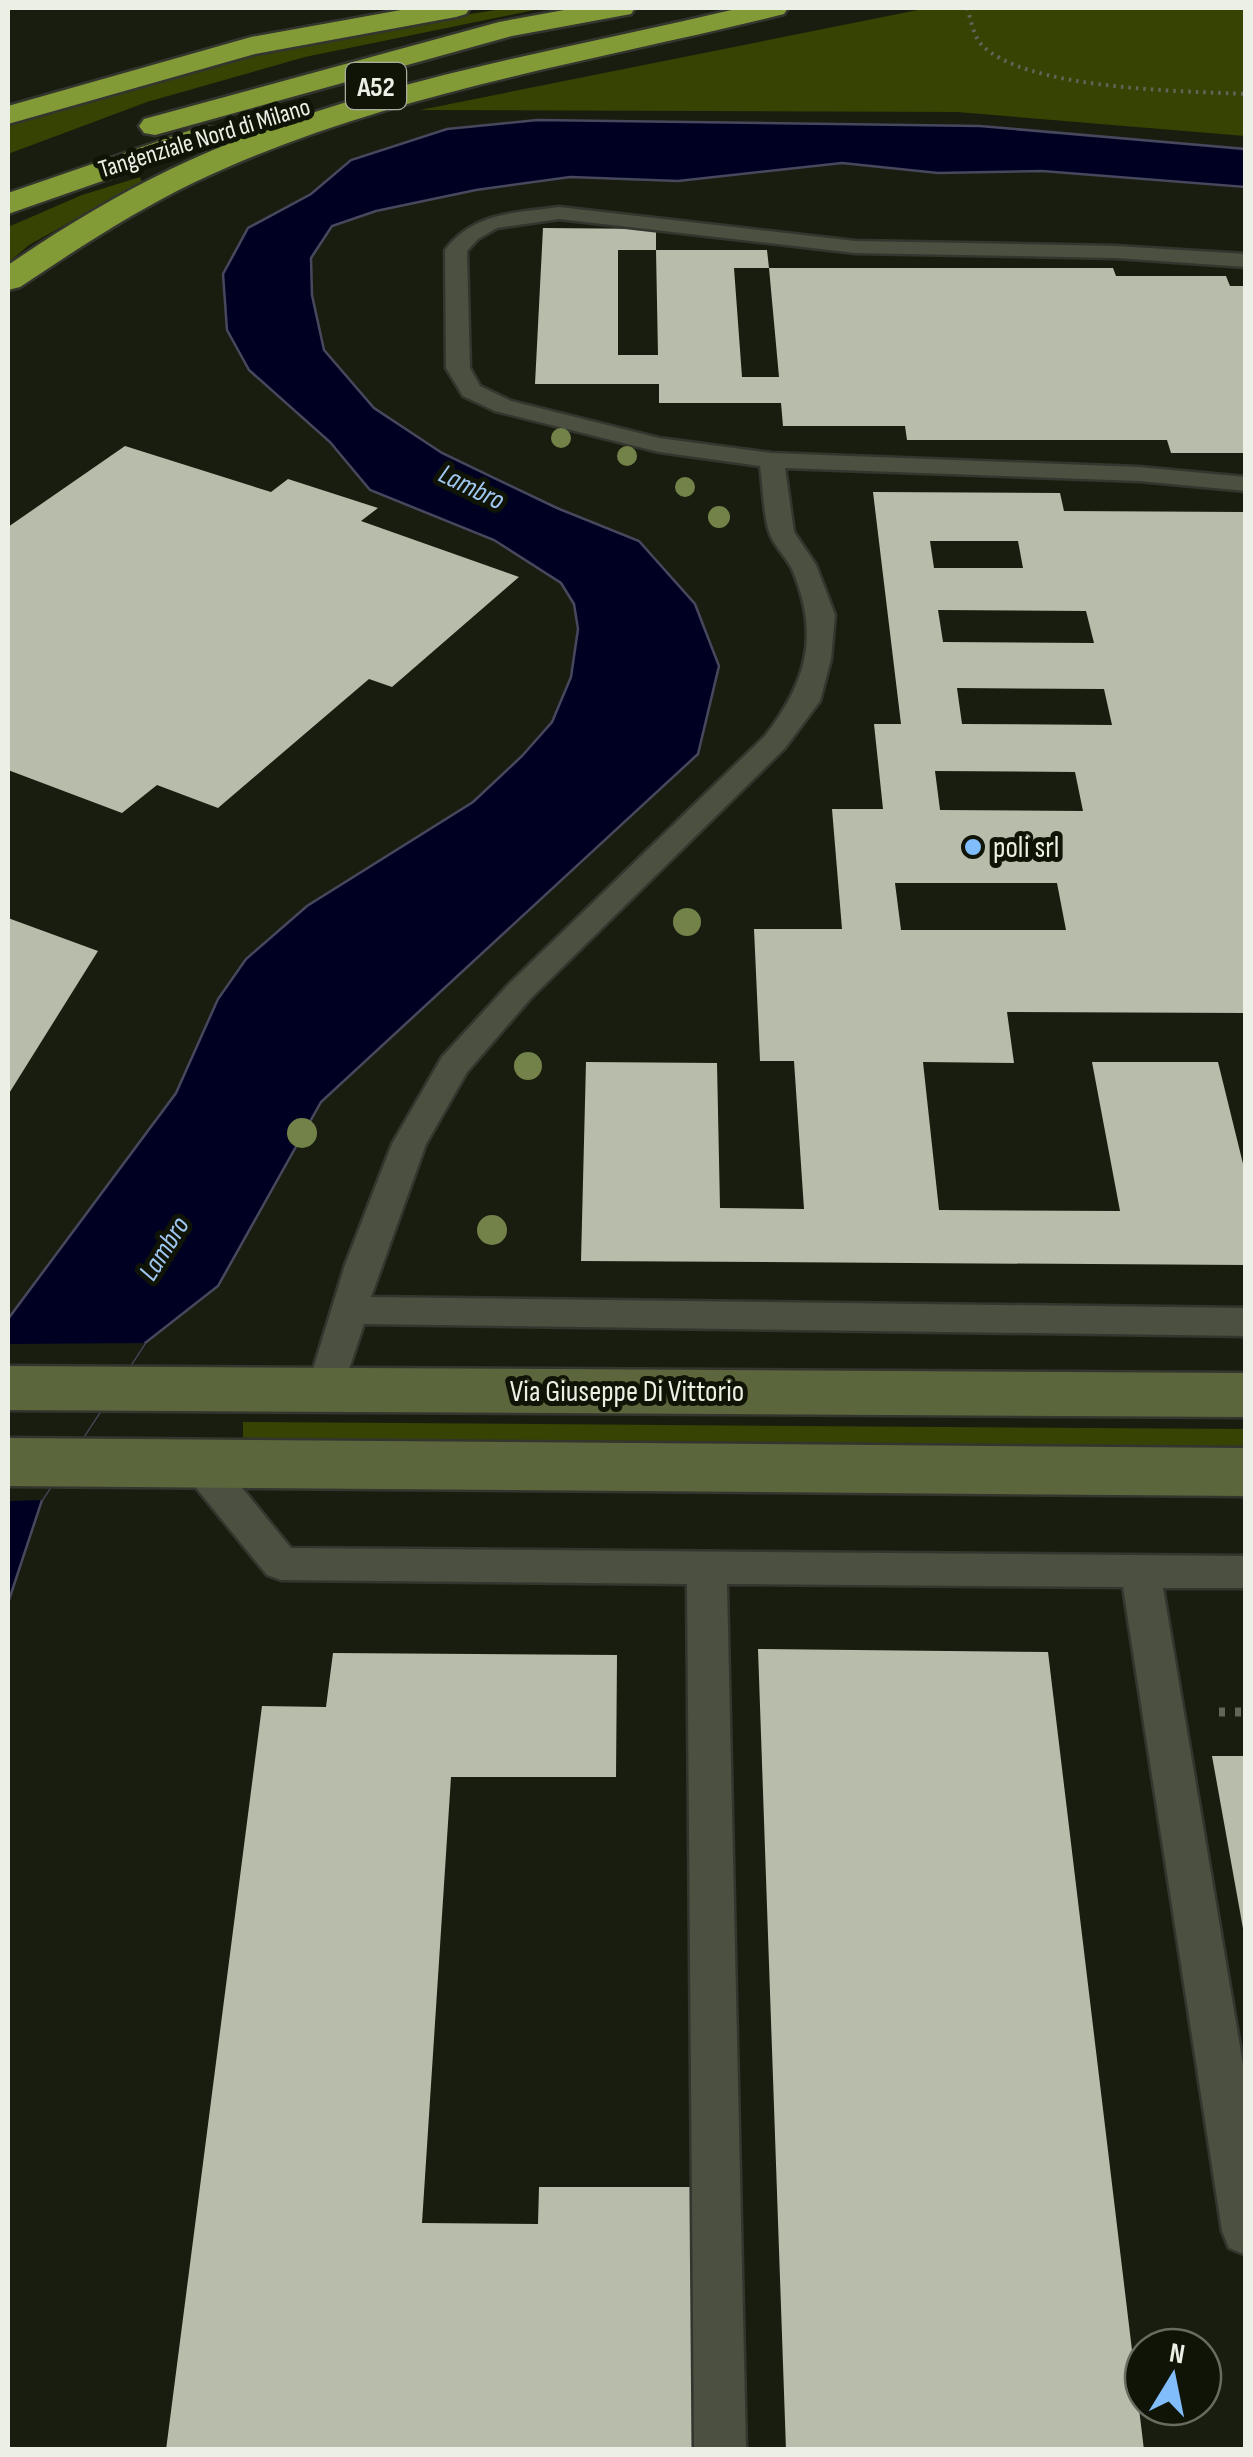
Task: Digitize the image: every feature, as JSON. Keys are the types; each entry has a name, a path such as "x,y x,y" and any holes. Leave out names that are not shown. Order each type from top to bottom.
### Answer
{"highway":[{"path":"8,115 251,46 456,8"},
{"name":"Tangenziale Nord di Milano","path":"8,174 296,84 508,28 622,8"},
{"name":"Tangenziale Nord di Milano","path":"8,204 135,156 362,89 756,8"},
{"path":"8,280 50,248 130,201 218,159 315,121 407,93 616,48 774,8"}],"street":[{"name":"Via Giuseppe Di Vittorio","path":"8,1388 1246,1395"},
{"path":"8,1462 1246,1472"}],"lane":[{"path":"1246,261 1101,251 855,248 560,213 492,222 470,234 456,250 458,368 471,391 503,406 659,445 772,460 1138,474 1246,484"},
{"path":"326,1389 349,1310 410,1144 454,1064 520,990 774,742 806,701 817,660 822,614 803,565 781,532 772,460"},
{"path":"349,1310 1246,1322"},
{"path":"198,1462 281,1564 1246,1572"},
{"path":"707,1569 720,2450"},
{"path":"1140,1571 1246,2231"}],"path":[{"path":"967,8 980,43 990,52 1044,72 1115,84 1246,94"}],"green space":[{"path":"509,8 544,8 305,57 147,102 8,154 8,125 131,87 319,42"},
{"path":"928,8 1245,8 1245,136 957,112 420,110"},
{"path":"140,177 142,182 29,245 8,263 8,227 82,195"},
{"path":"243,1422 1245,1429 1246,1447 243,1441"}],"water":[{"name":"Lambro","path":"537,120 980,126 1245,149 1245,187 1042,171 938,173 842,163 678,181 570,177 476,190 376,211 332,226 311,258 312,295 324,350 374,408 442,453 557,508 639,541 695,604 719,666 698,754 321,1102 218,1286 145,1343 42,1500 8,1603 8,1319 176,1093 218,999 246,959 307,906 473,802 552,722 571,677 578,629 574,604 561,583 494,540 370,490 330,442 249,370 227,330 223,274 248,228 311,194 351,160 447,129"}],"pier":[{"path":"145,1343 42,1500 8,1501 8,1344"}],"building":[{"path":"543,228 656,229 656,250 767,250 769,268 1113,268 1116,276 1226,276 1230,286 1246,286 1246,453 1171,453 1167,440 907,440 905,426 783,426 781,403 659,403 659,384 535,384","holes":["618,250 656,250 658,355 618,355","734,268 769,268 779,377 742,377"]},
{"path":"125,446 271,492 288,479 378,508 361,521 519,577 392,687 369,679 218,808 157,785 122,813 8,770 8,527"},
{"path":"873,492 1060,493 1064,511 1243,512 1246,1013 1007,1012 1014,1063 923,1062 939,1210 1120,1211 1092,1062 1218,1062 1246,1176 1246,1265 581,1261 586,1062 717,1063 720,1208 804,1209 794,1061 760,1061 754,929 842,929 832,809 883,809 874,724 901,724","holes":["930,541 1018,541 1023,568 934,568","938,610 1086,611 1094,643 943,642","957,688 1104,689 1112,725 962,724","935,771 1075,772 1083,811 940,810","895,883 1057,883 1066,930 901,930"]},
{"path":"8,918 98,951 8,1095"},
{"path":"758,1649 1048,1652 1129,2327 1123,2327 1123,2427 1141,2427 1144,2450 786,2450"},
{"path":"333,1653 617,1655 616,1777 451,1777 422,2223 538,2224 539,2187 699,2187 703,2450 166,2450 262,1706 326,1707"},
{"path":"1212,1756 1246,1756 1246,1934 1244,1934"}],"place":[{"name":"poli srl","path":"973,847"}]}
